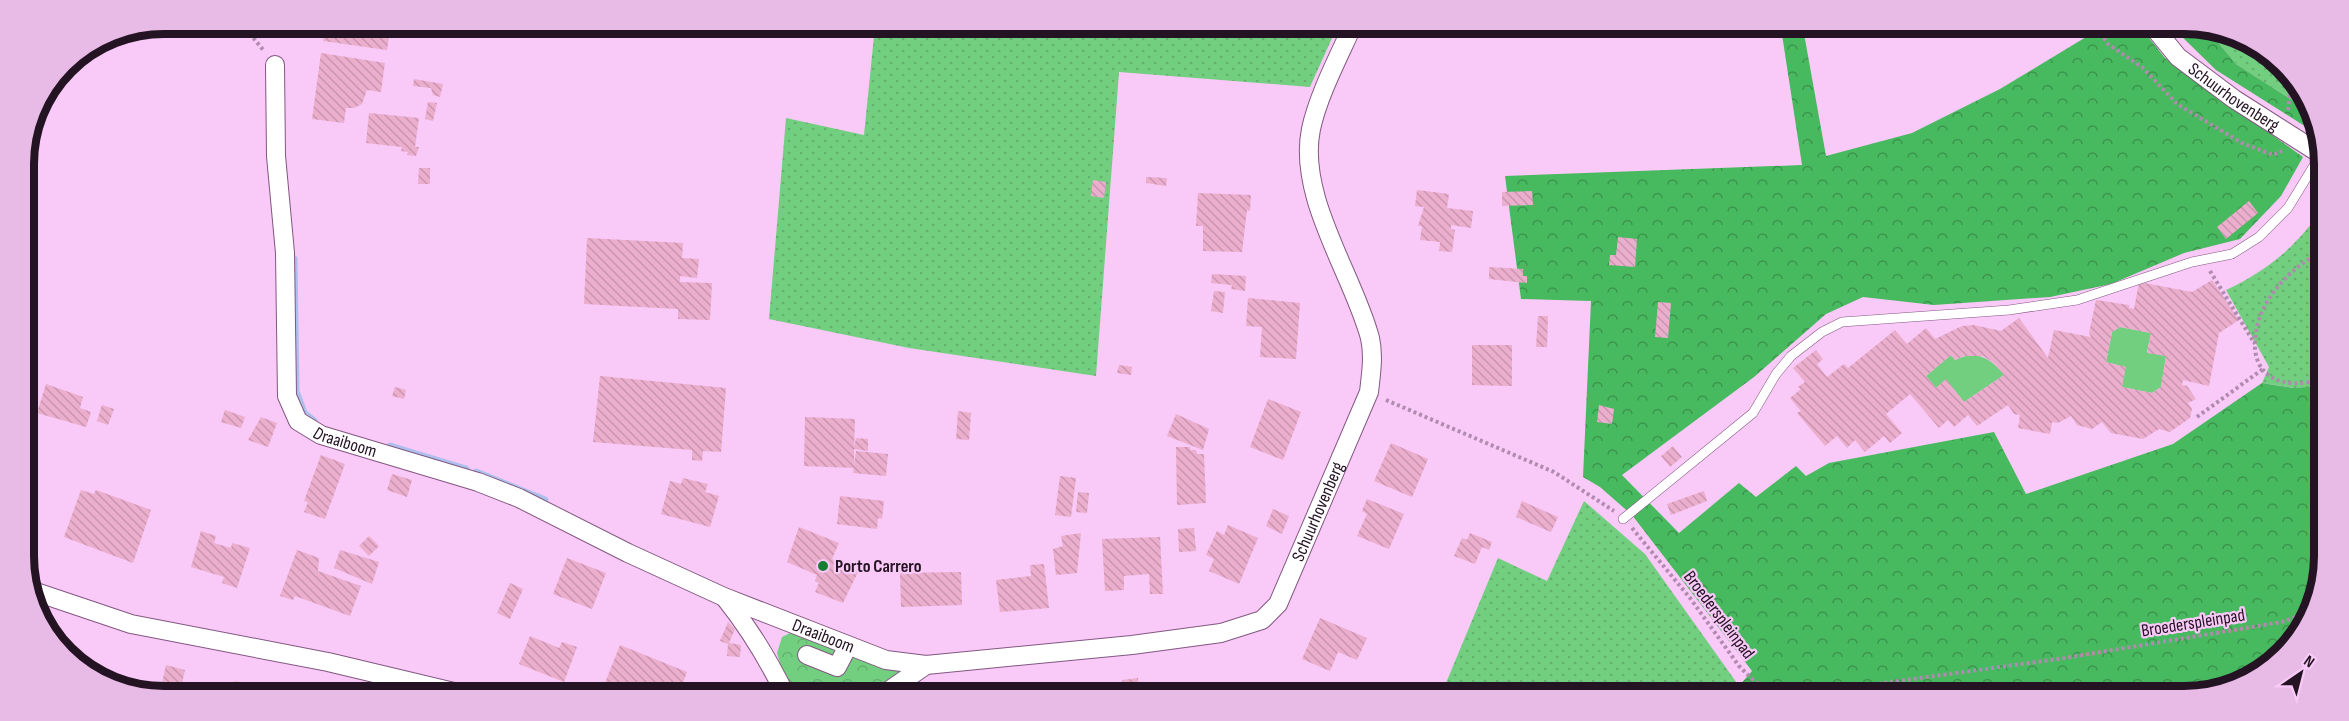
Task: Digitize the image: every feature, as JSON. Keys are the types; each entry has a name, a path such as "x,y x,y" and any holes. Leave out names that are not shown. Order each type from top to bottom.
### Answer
{"street":[{"name":"Schuurhovenberg","path":"896,686 926,665 1132,645 1221,633 1262,620 1278,604 1369,392 1372,362 1370,338 1318,206 1311,169 1311,129 1349,34"},
{"name":"Schuurhovenberg","path":"2160,34 2178,57 2234,99 2313,149"},
{"name":"Draaiboom","path":"275,65 276,156 285,253 287,396 298,421 321,435 478,482 519,498 628,554 724,597 848,646 886,660 926,665"},
{"path":"40,593 130,624 328,662 429,686"},
{"name":"Draaiboom","path":"724,597 744,621 768,659 781,686"},
{"path":"807,655 837,667 848,646"}],"lane":[{"path":"1623,519 1753,413 1776,374 1791,356 1822,332 1842,322 2009,310 2077,300 2192,262 2232,254 2259,237 2288,208 2314,167"}],"path":[{"path":"250,34 275,65"},
{"path":"2101,34 2108,44 2143,68 2177,104 2242,143 2273,155 2302,142"},
{"path":"2255,345 2256,331 2265,305 2300,263 2314,256"},
{"path":"2204,260 2255,345 2263,369 2272,380 2287,384 2314,382"},
{"path":"2197,417 2263,369"},
{"name":"Broederspleinpad","path":"1369,392 1554,472 1610,506 1644,540 1690,598 1738,666 1762,686"},
{"name":"Broederspleinpad","path":"1862,686 2065,658 2282,622 2300,616"}],"green space":[{"path":"874,34 1334,34 1310,87 1119,72 1096,376 909,348 769,319 786,118 864,135"},
{"path":"1782,34 1804,34 1826,156 1912,133 2000,89 2091,34 2146,34 2165,58 2303,157 2281,196 2240,239 2184,253 2111,284 2050,297 1934,305 1863,297 1826,314 1754,377 1622,475 1679,533 1739,483 1756,497 1796,466 1806,476 1829,463 1994,432 2026,494 2173,444 2262,383 2293,388 2314,386 2313,573 2305,606 2293,629 2281,643 2271,643 2271,653 2249,669 2218,682 2193,686 1739,686 1752,671 1632,515 1600,487 1583,477 1591,301 1521,299 1505,176 1802,165"},
{"path":"2179,34 2215,38 2236,64 2300,105 2310,129 2216,70"},
{"path":"2215,38 2234,44 2263,61 2293,92 2300,105 2236,64"},
{"path":"2314,219 2314,387 2294,388 2262,383 2269,367 2226,290 2268,266 2302,235"},
{"path":"2120,327 2151,333 2147,352 2166,356 2161,387 2152,393 2122,387 2125,367 2106,362 2112,332"},
{"path":"1951,355 1955,360 1970,355 1982,357 1994,364 2004,375 1964,402 1946,380 1936,388 1926,376"},
{"path":"1584,501 1645,554 1739,686 1445,686 1498,558 1547,581"},
{"path":"792,632 909,667 883,686 787,686 777,653 782,637"}],"building":[{"path":"324,34 390,34 387,50 323,41"},
{"path":"321,53 385,63 381,92 367,90 362,104 354,108 346,108 344,123 312,119"},
{"path":"414,79 443,84 440,97 433,95 431,88 413,86"},
{"path":"428,102 437,103 433,121 425,119"},
{"path":"369,113 419,118 415,147 419,147 416,156 407,155 408,152 401,151 402,147 366,143"},
{"path":"419,168 430,168 430,184 418,184"},
{"path":"1146,177 1167,178 1166,186 1146,183"},
{"path":"1093,180 1106,182 1104,198 1091,196"},
{"path":"1417,190 1449,194 1447,208 1473,211 1471,228 1451,225 1451,229 1455,230 1452,252 1439,251 1440,242 1420,240 1422,226 1418,226 1424,207 1415,206"},
{"path":"1532,191 1533,205 1502,206 1502,192"},
{"path":"1198,193 1251,195 1242,252 1203,251 1203,226 1196,226"},
{"path":"2249,201 2258,213 2226,239 2217,227"},
{"path":"1618,237 1637,239 1635,267 1609,265 1610,255 1616,255"},
{"path":"587,238 683,243 682,258 699,259 697,278 680,276 680,282 712,283 710,320 678,319 678,309 584,304"},
{"path":"1489,267 1523,269 1523,276 1527,276 1527,283 1489,279"},
{"path":"1212,274 1246,276 1245,291 1231,289 1232,285 1211,283"},
{"path":"2212,280 2239,320 2219,333 2209,386 2183,380 2182,385 2187,386 2196,399 2188,403 2192,409 2190,418 2170,432 2159,429 2143,439 2111,433 2102,422 2092,429 2077,425 2071,416 2058,423 2052,422 2050,434 2018,428 2020,415 2014,414 2008,405 1977,426 1968,415 1954,427 1948,420 1939,428 1910,394 1886,414 1902,433 1890,443 1884,436 1865,452 1855,440 1847,448 1837,436 1825,446 1797,413 1801,411 1790,398 1801,389 1798,387 1805,382 1793,368 1816,350 1823,359 1817,364 1827,377 1844,364 1848,368 1895,330 1907,344 1926,328 1935,339 1962,326 1974,325 2001,331 2019,318 2048,358 2054,330 2091,337 2089,333 2096,300 2129,305 2129,308 2134,309 2139,282 2192,292","holes":["2120,327 2151,333 2147,353 2166,356 2161,387 2152,393 2122,387 2126,367 2106,362 2112,332","1951,355 1955,360 1964,356 1983,356 1994,363 2004,375 1964,402 1946,379 1936,388 1926,376"]},
{"path":"1214,291 1225,292 1223,313 1211,311"},
{"path":"1248,298 1300,303 1296,359 1260,357 1262,327 1246,326"},
{"path":"1658,302 1671,303 1668,338 1655,337"},
{"path":"1538,316 1548,316 1547,347 1536,347"},
{"path":"1472,345 1512,345 1512,386 1472,385"},
{"path":"1119,365 1132,367 1131,375 1117,373"},
{"path":"600,376 726,388 721,452 703,451 702,461 692,460 692,450 593,442"},
{"path":"46,384 83,397 80,408 91,412 86,427 37,413"},
{"path":"395,387 406,390 404,399 392,396"},
{"path":"1268,399 1301,412 1283,460 1250,447"},
{"path":"102,405 114,409 108,425 97,421"},
{"path":"1599,405 1614,409 1612,424 1597,422"},
{"path":"225,410 245,417 241,428 221,422"},
{"path":"958,411 971,413 969,440 956,439"},
{"path":"1176,414 1209,429 1203,450 1167,436"},
{"path":"261,417 277,423 268,447 248,440"},
{"path":"805,417 855,419 854,447 856,438 868,439 868,451 854,449 854,468 804,466"},
{"path":"1391,443 1428,459 1412,497 1374,481"},
{"path":"1673,446 1682,457 1670,467 1661,456"},
{"path":"1176,447 1190,447 1190,450 1196,450 1197,454 1204,454 1206,503 1177,505"},
{"path":"856,451 888,454 886,476 853,473"},
{"path":"321,455 345,464 325,519 304,512 308,502 304,501"},
{"path":"392,474 412,480 407,497 387,490"},
{"path":"1060,476 1076,478 1071,517 1055,515"},
{"path":"683,478 708,484 705,492 719,496 710,527 661,514 670,481 681,484"},
{"path":"81,490 94,494 96,490 151,510 133,563 64,537"},
{"path":"1704,491 1707,501 1671,515 1667,504"},
{"path":"1078,492 1089,493 1087,513 1076,512"},
{"path":"840,496 884,501 882,519 878,518 877,529 837,524"},
{"path":"1367,499 1404,514 1389,549 1357,536 1367,514 1362,511"},
{"path":"1522,501 1558,517 1551,532 1516,517"},
{"path":"1273,509 1289,516 1282,534 1266,526"},
{"path":"1228,525 1258,538 1239,584 1209,571 1214,559 1206,555 1217,531 1224,535"},
{"name":"Porto Carrero","path":"799,527 839,543 832,559 859,570 843,603 815,592 819,583 815,581 817,575 787,562"},
{"path":"1194,528 1196,551 1179,552 1178,529"},
{"path":"201,531 216,536 214,543 231,548 232,543 250,548 237,588 222,583 224,577 191,567"},
{"path":"1081,533 1077,573 1056,575 1053,549 1063,546 1061,536"},
{"path":"1470,533 1492,542 1489,550 1482,547 1475,564 1454,556 1462,538 1467,540"},
{"path":"369,536 379,546 369,556 359,546"},
{"path":"1160,537 1163,594 1150,594 1149,574 1124,576 1124,590 1105,591 1102,539"},
{"path":"297,550 319,558 318,571 361,586 350,616 295,596 293,600 280,596"},
{"path":"340,550 379,562 372,584 334,568"},
{"path":"567,558 606,573 592,609 553,594"},
{"path":"1044,564 1049,608 1000,612 996,580 1031,576 1030,565"},
{"path":"961,572 962,605 901,607 900,573"},
{"path":"510,583 523,589 510,619 497,613"},
{"path":"1320,618 1367,638 1357,660 1338,652 1330,671 1302,659"},
{"path":"728,622 735,629 729,643 741,645 740,657 727,656 728,644 720,641"},
{"path":"530,636 559,648 562,642 577,647 564,682 519,664"},
{"path":"620,645 687,672 682,686 604,686"},
{"path":"166,665 185,670 181,686 161,686"},
{"path":"1138,678 1138,686 1102,686 1102,684 1123,684 1122,680"},
{"path":"235,681 259,686 234,686"},
{"path":"1240,684 1240,686 1216,686"}],"waterway":[{"path":"294,259 296,391 304,413 314,421"},
{"path":"390,446 466,469"},
{"path":"476,472 545,500"}],"place":[{"name":"Porto Carrero","path":"823,566"}]}
